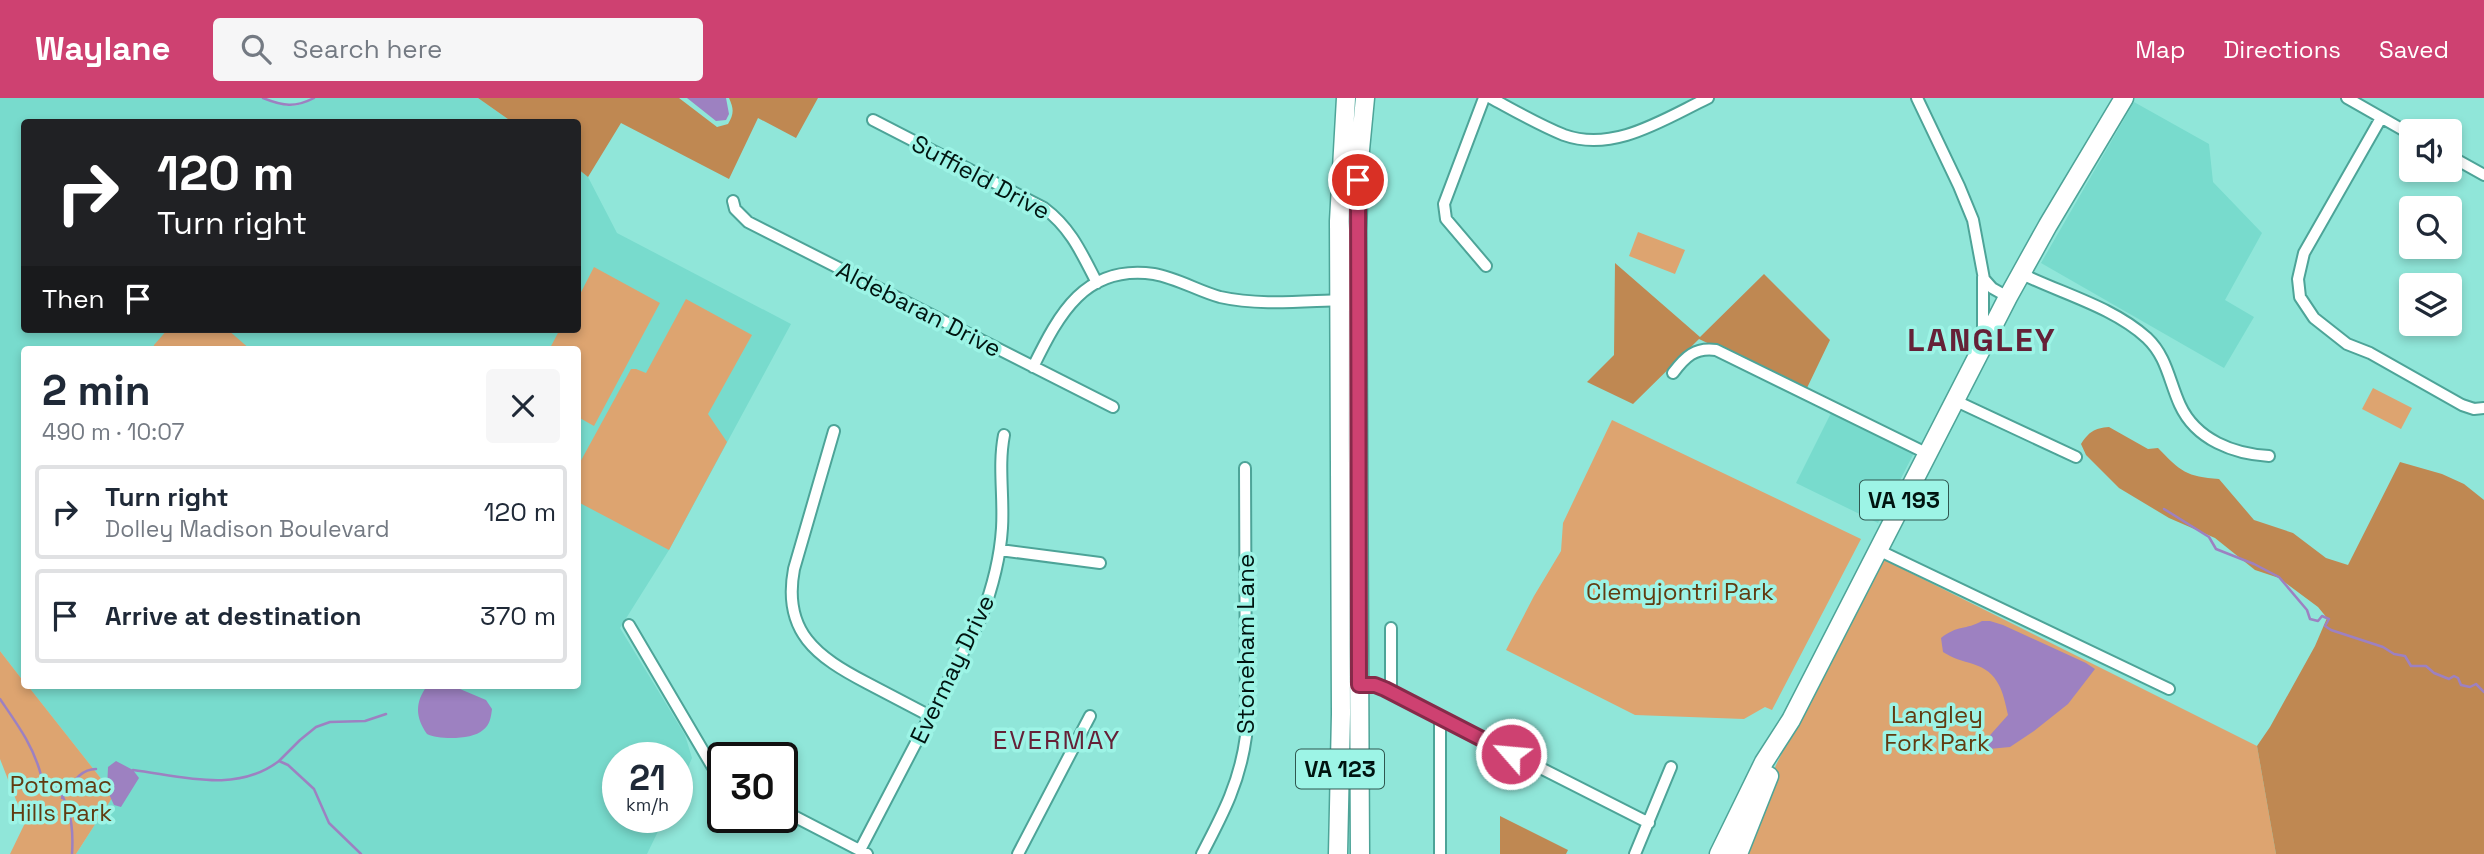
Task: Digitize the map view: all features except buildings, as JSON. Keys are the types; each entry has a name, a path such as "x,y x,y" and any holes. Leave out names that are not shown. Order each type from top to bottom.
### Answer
{"main road":[{"name":"VA 123","path":"1338,854 1339,188 1346,98"},
{"name":"VA 123","path":"1360,854 1357,299 1358,180 1365,98"},
{"name":"VA 193","path":"1738,854 1791,720 2008,298 2124,98"},
{"name":"VA 193","path":"1719,854 1764,762 1791,720"}],"street":[{"path":"1484,98 1465,142 1444,204 1446,219 1486,266"},
{"path":"1491,98 1564,135 1592,140 1620,137 1646,128 1708,98"},
{"path":"1917,98 1973,220 1983,274 1983,328 1989,335"},
{"path":"2347,98 2399,128"},
{"path":"2381,118 2304,253 2298,279 2300,296 2314,318 2347,344 2370,353 2462,405 2474,409 2484,408"},
{"name":"Suffield Drive","path":"873,120 1044,208 1056,217 1076,240 1097,283"},
{"path":"2462,163 2484,175"},
{"name":"Aldebaran Drive","path":"733,201 736,209 748,222 1113,407"},
{"path":"1033,367 1062,312 1083,291 1097,283 1125,274 1140,273 1170,278 1202,291 1241,300 1357,299"},
{"path":"1983,274 1992,288 2008,298"},
{"path":"2022,274 2126,323 2145,337 2162,357 2179,404 2199,431 2237,452 2269,456"},
{"path":"1673,373 1692,353 1705,348 1716,350 1928,454"},
{"path":"1956,401 2077,457"},
{"path":"834,430 794,569 792,593 797,620 810,644 832,665 930,716"},
{"name":"Evermay Drive","path":"863,852 981,618 989,596 1000,550 1000,467 1004,435"},
{"name":"Stoneham Lane","path":"1202,854 1230,801 1243,759 1246,736 1245,468"},
{"path":"1000,550 1100,564"},
{"path":"1878,550 2169,689"},
{"path":"629,625 707,758"},
{"path":"1391,628 1391,692"},
{"path":"1340,685 1375,685 1391,692 1649,823"},
{"path":"1018,854 1090,716"},
{"path":"1440,718 1440,854"},
{"path":"1635,854 1671,767"},
{"path":"798,818 863,852"}],"shaded area":[{"path":"0,98 263,98 287,106 296,106 314,98 478,98 508,119 21,119 21,333 581,333 581,171 588,177 617,233 791,324 669,550 620,628 687,742 602,742 602,833 657,833 647,854 76,854 114,795 30,689 581,689 581,346 21,346 21,678 0,651"},
{"path":"478,98 679,98 717,127 728,124 731,117 729,98 818,98 796,138 758,118 729,179 621,123 588,177 581,171 581,119 508,119"},
{"path":"687,98 726,98 729,114 726,120 716,121"},
{"path":"2134,102 2209,144 2213,182 2262,233 2225,300 2254,317 2224,368 2041,263"},
{"path":"1615,263 1700,337 1764,274 1830,340 1806,390 1699,339 1633,404 1587,382 1614,355"},
{"path":"1832,411 1915,451 1878,523 1796,483"},
{"path":"2109,427 2148,449 2158,448 2172,462 2191,474 2219,479 2254,520 2293,533 2326,558 2348,565 2400,462 2442,474 2464,484 2484,500 2484,854 2276,854 2257,746 2315,646 2327,618 2318,607 2279,578 2255,570 2215,538 2169,518 2119,488 2086,455 2081,444 2092,431"},
{"path":"1982,621 2003,625 2095,669 2068,704 2010,747 1989,749 1983,743 2008,715 2002,691 1994,678 1982,668 1943,652 1941,638 1952,631"},
{"path":"425,689 460,689 486,700 492,709 491,718 483,730 471,736 432,736 427,734 420,722 420,698"},
{"path":"116,761 133,770 139,778 121,807 114,805 107,790 108,767"},
{"path":"1500,816 1568,850 1566,854 1500,854"}],"green space":[{"path":"1638,232 1685,250 1675,274 1629,256"},
{"path":"594,267 660,303 594,426 581,419 581,346 551,346 558,333 581,333 581,292"},
{"path":"686,299 752,335 708,414 727,442 669,550 581,504 581,461 631,369 646,373"},
{"path":"164,333 232,333 246,346 154,346"},
{"path":"2373,388 2412,408 2401,429 2362,409"},
{"name":"Clemyjontri Park","path":"1612,420 1861,539 1772,710 1765,707 1744,719 1635,715 1506,650 1561,551 1563,523"},
{"name":"Langley Fork Park","path":"1879,557 2257,746 2276,854 1742,854 1776,765"},
{"name":"Potomac Hills Park","path":"0,651 21,678 21,689 30,689 114,795 76,854 10,854 25,823 0,759"}],"waterway":[{"path":"263,98 289,105 314,98"},
{"path":"2164,509 2209,537 2216,549 2279,577 2307,610 2310,619 2318,621 2322,616 2329,619 2325,626 2331,630 2405,656 2411,666 2426,666 2434,673 2449,679 2454,676 2461,685 2470,687 2476,684 2484,692"},
{"path":"0,699 29,744 41,775 51,782 64,799 71,820 72,854"},
{"path":"279,761 316,727 330,722 365,721 386,714"},
{"path":"133,770 227,780 262,771 279,761 288,765 314,789 329,823 361,854"},
{"path":"62,798 80,775 96,769"}],"district":[{"name":"LANGLEY","path":"1982,340"},
{"name":"EVERMAY","path":"1057,740"}],"route":[{"path":"1358,180 1359,685 1375,685 1385,689 1511,754"}]}
